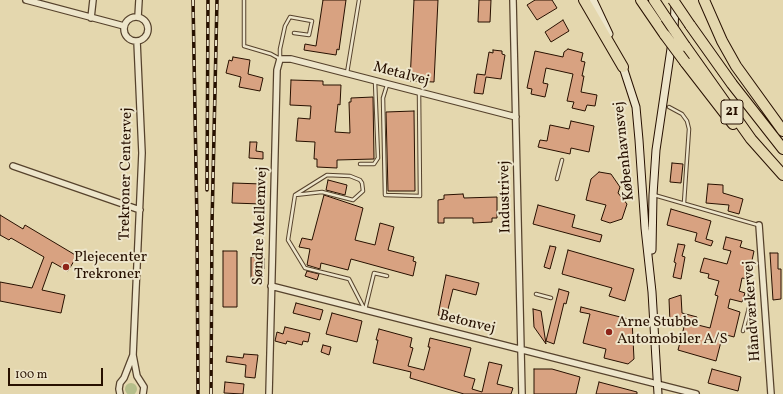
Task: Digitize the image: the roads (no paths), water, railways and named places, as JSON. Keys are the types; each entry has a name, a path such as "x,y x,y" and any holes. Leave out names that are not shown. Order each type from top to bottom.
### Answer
{"highway":[{"path":"584,0 623,66"},
{"path":"641,0 715,103 775,175 783,181"},
{"name":"21","path":"654,0 751,139 783,175"},
{"name":"21","path":"674,0 732,84 783,149"},
{"path":"704,0 722,41 736,66 783,131"}],"main road":[{"name":"Københavnsvej","path":"593,0 623,66 636,107 651,282 658,394"},
{"name":"Københavnsvej","path":"651,282 653,195 663,95 676,19 674,0"}],"street":[{"path":"26,0 124,26"},
{"path":"92,18 93,0"},
{"path":"138,17 139,0"},
{"name":"Industrivej","path":"512,0 522,394"},
{"path":"138,17 145,21 149,28 146,37 137,41 127,37 124,26 127,21 138,17"},
{"name":"Trekroner Centervej","path":"137,41 141,112 140,210 133,355 138,376 144,387 143,394"},
{"name":"Metalvej","path":"280,59 291,59 516,117"},
{"name":"Søndre Mellemvej","path":"269,394 278,70 280,59"},
{"path":"13,166 140,210"},
{"name":"Håndværkervej","path":"759,226 772,394"},
{"name":"Betonvej","path":"271,286 696,394"},
{"name":"Trekroner Centervej","path":"120,394 120,383 124,378 133,355"}],"lane":[{"path":"244,0 244,46 271,54 280,59 280,49 285,26 290,18 312,21 309,35 294,33"},
{"path":"347,73 359,0"},
{"path":"360,164 374,164 378,158 375,80"},
{"path":"387,84 383,98 385,195 420,196 419,92"},
{"path":"669,107 682,114 687,121 689,129 684,203"},
{"path":"557,179 562,160"},
{"path":"295,195 322,192 353,200 360,195 364,187 362,183 355,178 338,174 327,175 295,195 288,240 305,268 349,279 365,310"},
{"name":"Københavnsvej","path":"653,195 759,226"},
{"path":"365,310 374,273 387,276"},
{"path":"536,294 551,298"},
{"path":"743,332 750,304"}],"railway":[{"path":"193,0 198,394"},
{"path":"207,190 208,0"},
{"path":"211,394 212,224 217,0"}],"place":[{"name":"Plejecenter Trekroner","path":"66,267"},
{"name":"Arne Stubbe Automobiler A/S","path":"609,332"}]}
